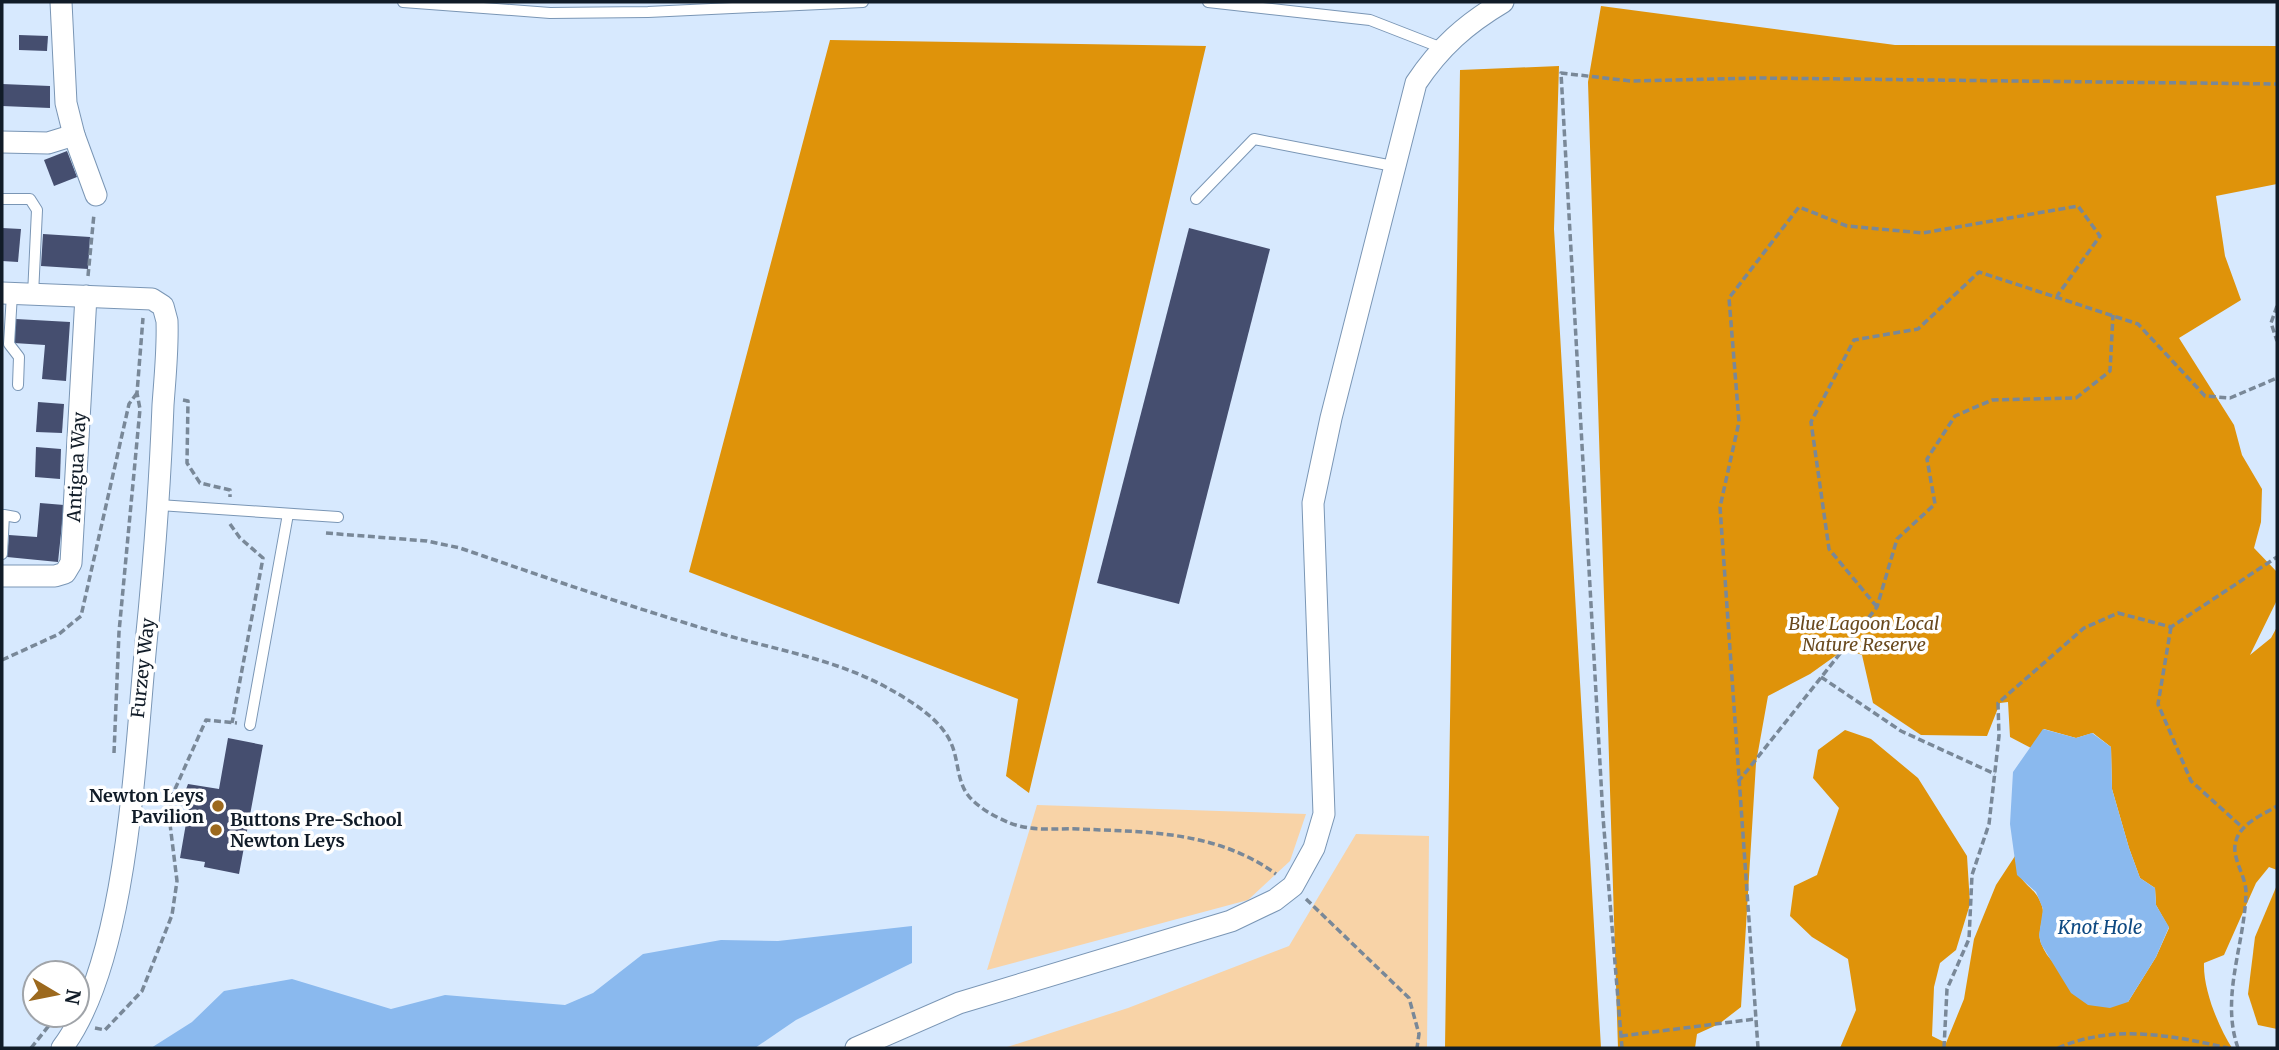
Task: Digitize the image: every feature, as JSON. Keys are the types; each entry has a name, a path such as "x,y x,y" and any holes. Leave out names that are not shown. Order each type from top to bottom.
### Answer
{"street":[{"path":"61,2 66,103 74,135 96,195"},
{"path":"856,1048 959,1003 1231,921 1275,900 1293,886 1314,848 1324,814 1314,503 1331,418 1416,83 1442,48 1468,23 1503,2"},
{"path":"2,142 48,143 74,135"},
{"path":"16,294 153,302"},
{"name":"Antigua Way","path":"3,566 55,576 65,573 71,563 86,296"},
{"name":"Furzey Way","path":"91,992 116,899 132,788 159,505 167,338 153,302"},
{"name":"Furzey Way","path":"62,1048 76,1029"},
{"name":"Furzey Way","path":"79,1029 81,1048"}],"lane":[{"path":"403,2 550,13 648,12 863,2"},
{"path":"1208,2 1370,20 1442,48"},
{"path":"1196,199 1254,139 1393,166"},
{"path":"2,199 30,199 37,210 16,294 9,344 19,357 18,385"},
{"path":"159,505 338,517"},
{"path":"250,724 288,514"},
{"path":"3,566 4,515 15,517"}],"path":[{"path":"1622,1048 1603,817 1561,73 1631,82 1759,78 2277,84"},
{"path":"86,296 96,195"},
{"path":"1758,1048 1720,507 1739,422 1729,298 1799,207 1847,226 1923,233 2078,206 2100,236 2057,296"},
{"path":"1877,607 1829,549 1811,422 1854,340 1918,329 1979,272 2138,324 2205,396 2230,398 2277,378"},
{"path":"114,756 119,632 140,409 137,393 153,302"},
{"path":"2277,306 2271,323 2277,341"},
{"path":"1738,782 1877,607 1897,540 1935,504 1927,459 1955,416 1992,400 2076,398 2110,371 2113,315"},
{"path":"140,409 158,410 169,399 188,401 187,463 200,483 230,490 230,509"},
{"path":"232,723 263,558 240,538 229,522 243,523"},
{"path":"287,528 378,539 427,541 460,548 557,582 726,635 810,656 858,674 893,691 939,726 951,743 962,787 984,810 1011,824 1028,829"},
{"path":"2242,827 2191,781 2158,704 2171,627 2277,557"},
{"path":"1944,1048 1947,989 1969,939 1972,875 1989,824 1995,774 1998,703 2084,628 2118,613 2171,627"},
{"path":"1821,677 1901,731 1995,774"},
{"path":"91,1027 105,1030 142,991 172,915 177,881 170,824 171,798 206,720 250,724"},
{"path":"2238,1048 2232,1032 2233,973 2246,891 2235,846 2242,827 2277,806"},
{"path":"1621,1037 1756,1019"},
{"path":"31,1048 46,1029"},
{"path":"2058,1048 2085,1036 2168,1034 2228,1048"}],"shaded area":[{"path":"1037,805 1306,814 1290,861 1248,900 987,970"},
{"path":"1356,834 1429,836 1427,1048 1004,1048 1128,1008 1289,946"}],"green space":[{"name":"Blue Lagoon Local Nature Reserve","path":"1601,6 1895,45 2277,46 2277,184 2216,196 2225,256 2241,300 2179,338 2234,425 2242,455 2262,489 2261,522 2254,548 2277,572 2277,600 2250,655 2271,638 2277,627 2277,870 2269,867 2256,883 2224,955 2204,963 2212,1007 2232,1048 1840,1048 1856,1010 1848,959 1812,937 1790,916 1794,886 1817,875 1839,808 1813,778 1818,750 1845,730 1871,739 1918,778 1967,856 1970,904 1956,950 1940,963 1934,987 1932,1036 1946,1043 1964,999 1974,939 1996,885 2015,856 2020,875 2039,898 2042,906 2040,938 2047,955 2056,965 2078,980 2128,1002 2156,957 2169,928 2156,905 2155,888 2140,878 2129,848 2112,789 2111,747 2093,733 2076,738 2044,729 2031,748 2010,737 2008,702 2000,703 1987,736 1921,735 1873,703 1862,655 1845,649 1810,674 1768,696 1756,763 1741,1007 1719,1024 1697,1034 1695,1048 1618,1048 1588,82"},
{"path":"830,40 1206,46 1029,793 1006,776 1018,699 689,572"},
{"path":"1559,66 1554,229 1601,1048 1445,1048 1460,70"},
{"path":"2277,885 2277,1029 2258,1025 2248,994 2255,937"}],"water":[{"name":"Knot Hole","path":"2043,729 2076,738 2092,733 2111,747 2112,789 2129,848 2140,878 2155,888 2156,905 2169,927 2156,957 2128,1002 2110,1008 2088,1005 2071,993 2041,944 2039,935 2043,909 2036,892 2017,875 2010,824 2013,772"},
{"path":"912,926 912,963 796,1020 755,1048 151,1048 192,1022 224,991 292,979 391,1009 445,995 565,1005 593,993 643,954 721,940 778,941"}],"building":[{"path":"19,35 48,36 47,51 19,50"},
{"path":"2,84 50,86 50,108 2,106"},
{"path":"67,151 77,177 54,186 44,160"},
{"path":"2,228 21,229 18,262 2,261"},
{"path":"1189,228 1270,249 1179,604 1097,583"},
{"path":"43,234 90,237 88,269 41,266"},
{"path":"16,319 70,322 66,381 42,379 45,345 14,343"},
{"path":"38,402 64,404 62,433 36,432"},
{"path":"36,447 61,449 60,479 35,477"},
{"path":"40,503 64,505 58,562 7,557 9,535 37,537"},
{"name":"Newton Leys Pavilion","path":"228,738 263,745 239,874 204,867 205,862 180,858 189,806 180,805 188,784 219,789"}],"place":[{"name":"Newton Leys Pavilion","path":"218,806"},
{"name":"Buttons Pre-School Newton Leys","path":"216,830"}]}
